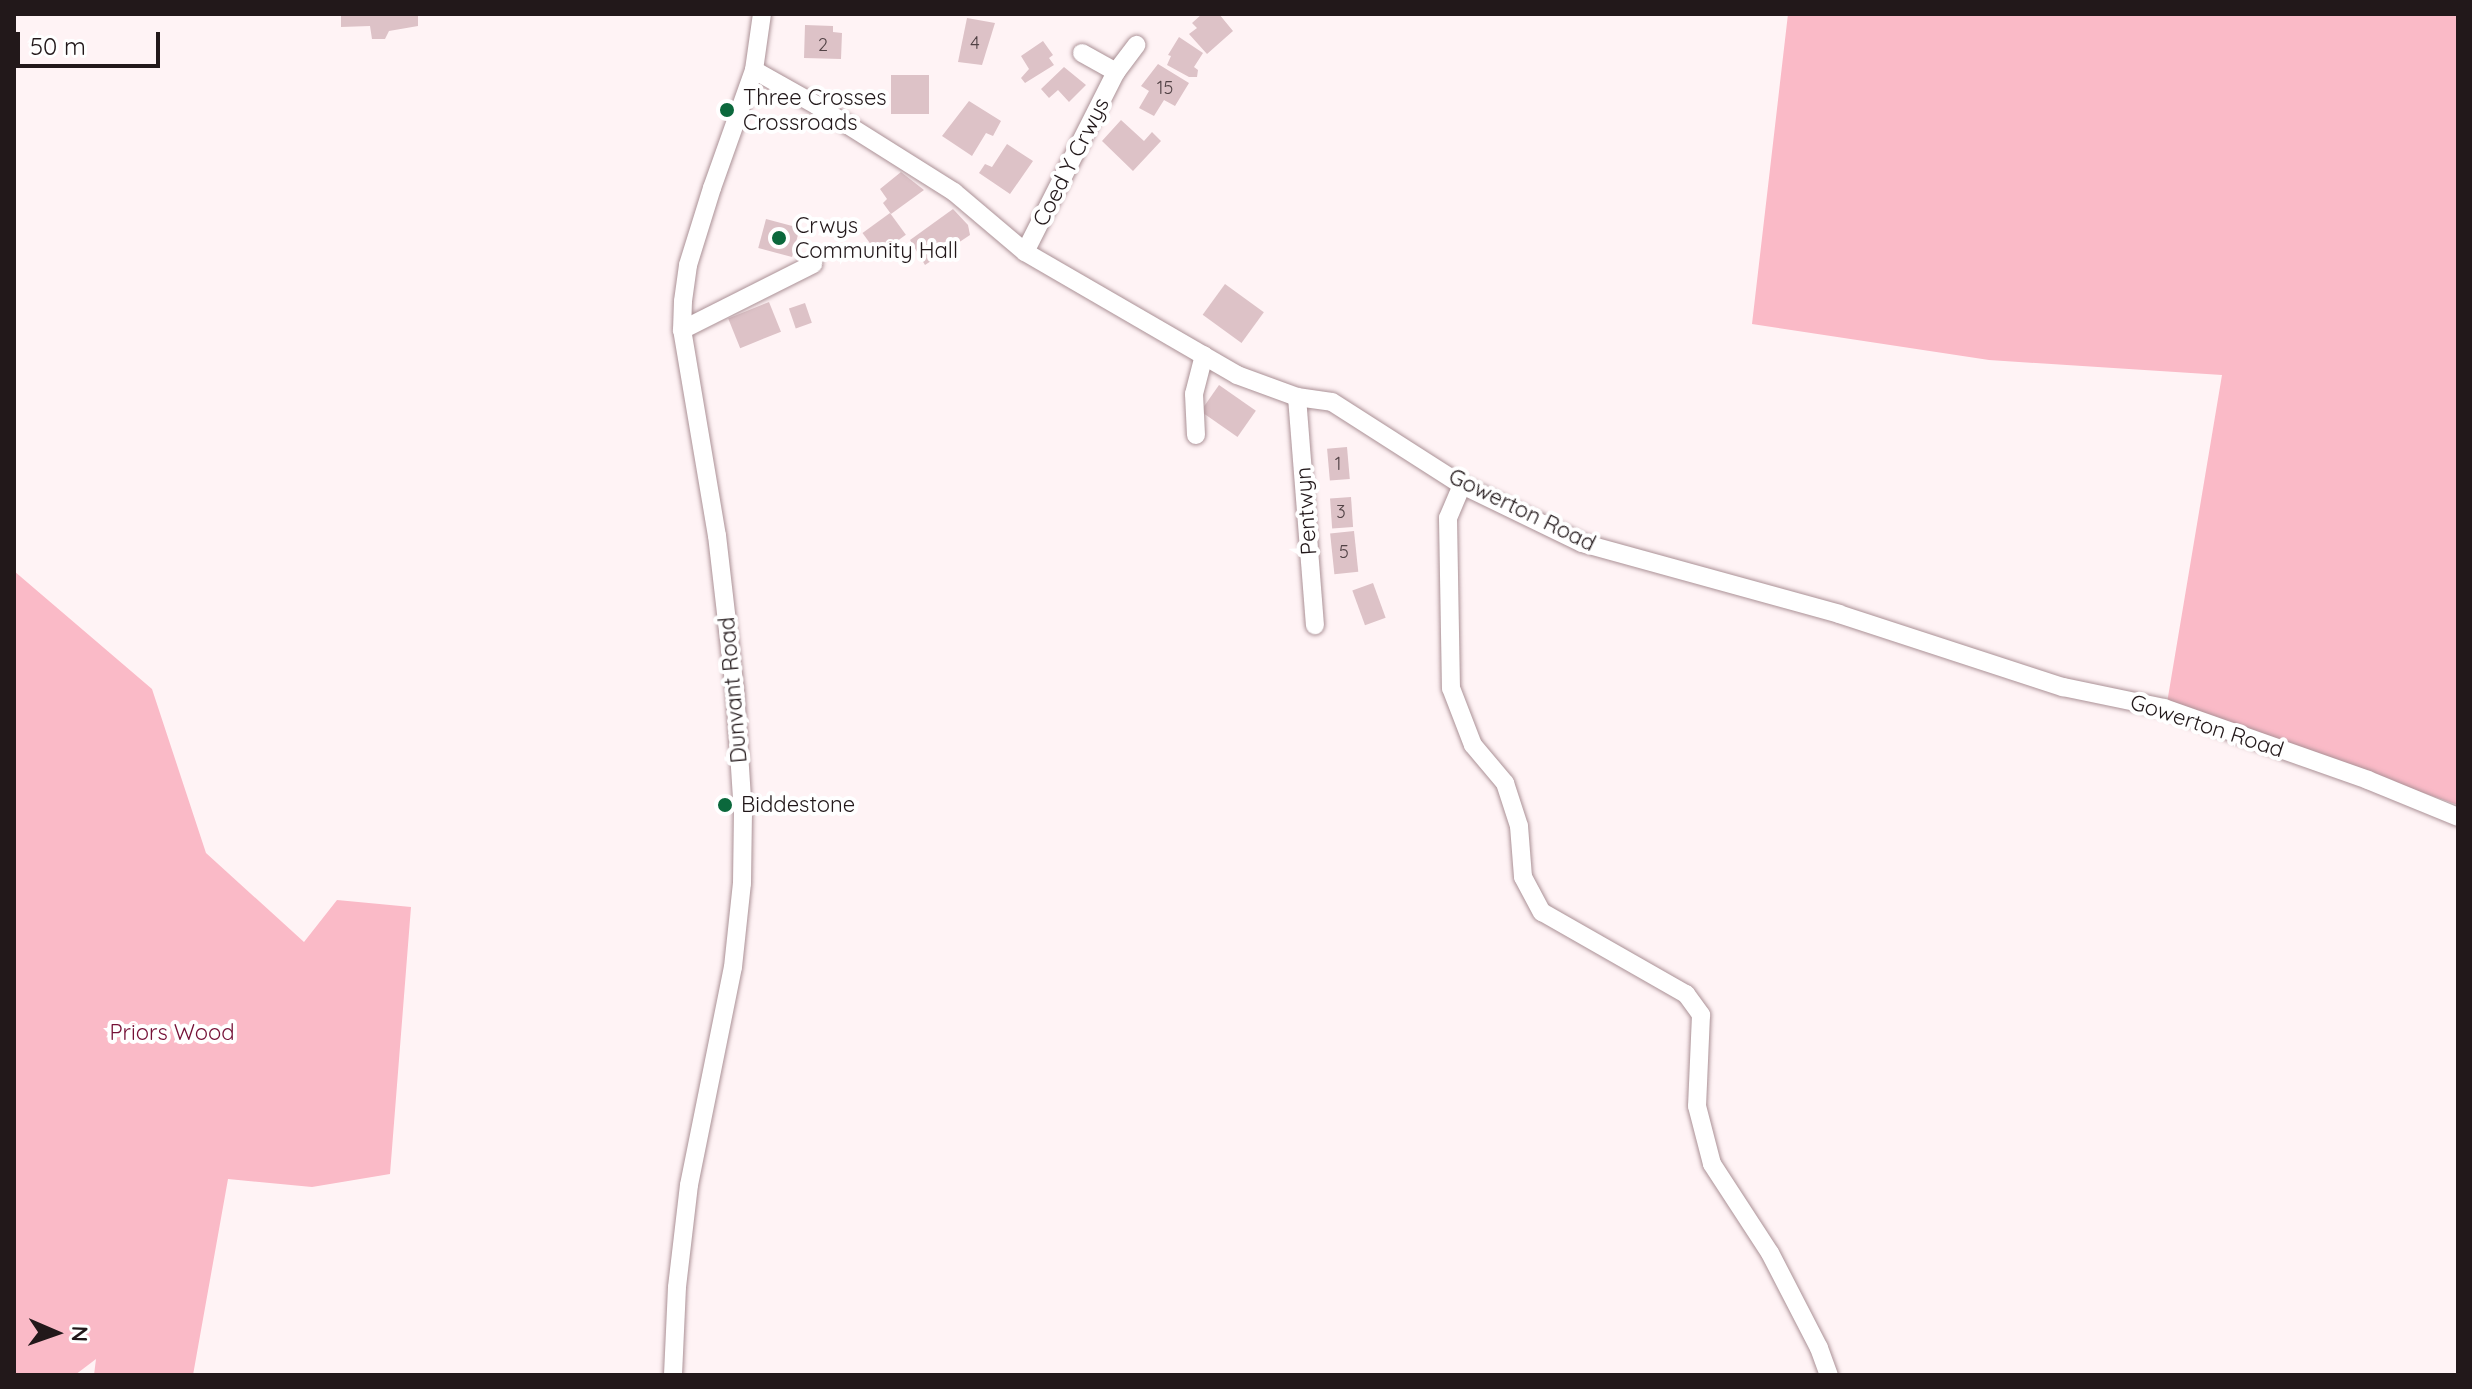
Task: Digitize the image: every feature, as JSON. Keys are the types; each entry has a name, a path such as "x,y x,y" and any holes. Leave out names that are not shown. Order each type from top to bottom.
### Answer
{"street":[{"name":"Dunvant Road","path":"673,1375 677,1287 689,1185 733,967 742,883 743,814 735,691 717,536 682,330 688,265 754,70 762,14"},
{"name":"Coed Y Crwys","path":"1025,252 1116,72 1136,45"},
{"name":"Coed Y Crwys","path":"1082,53 1116,72"},
{"name":"Gowerton Road","path":"754,70 816,105 954,192 1025,252 1237,375 1297,397 1332,402 1462,485 1582,543 1839,614 2063,687 2164,708 2368,780 2458,817"},
{"path":"682,330 813,264"},
{"path":"1196,435 1194,394 1204,355"},
{"name":"Pentwyn","path":"1297,397 1315,625"},
{"path":"1462,485 1448,518 1451,688 1473,745 1505,783 1519,826 1523,877 1542,912 1686,994 1701,1015 1697,1106 1712,1164 1770,1253 1819,1348 1829,1375"}],"green space":[{"path":"1788,14 2458,14 2458,805 2167,703 2222,375 1989,360 1752,324"},
{"name":"Priors Wood","path":"14,571 152,689 206,853 304,942 337,900 411,907 390,1174 312,1187 228,1179 193,1375 94,1375 96,1359 75,1375 14,1375"}],"building":[{"path":"341,14 418,14 418,26 389,31 385,39 372,39 370,26 341,27"},
{"path":"1202,14 1219,14 1233,31 1207,54 1189,34 1197,28 1192,23"},
{"path":"967,18 995,23 982,65 958,62"},
{"path":"805,25 833,26 833,32 842,33 841,59 804,58"},
{"path":"1179,37 1203,53 1194,67 1198,70 1197,77 1189,77 1167,65 1171,56 1168,55"},
{"path":"1043,41 1053,55 1049,58 1054,65 1025,83 1021,78 1029,69 1021,56"},
{"path":"1158,64 1189,83 1175,106 1164,100 1154,116 1139,108 1149,91 1141,86"},
{"path":"1064,67 1086,85 1069,102 1058,90 1049,98 1041,89"},
{"path":"891,75 929,75 929,114 891,114"},
{"path":"969,101 1001,121 993,136 986,133 972,156 942,136"},
{"path":"1121,120 1144,141 1152,132 1161,141 1133,171 1102,141"},
{"path":"1007,144 1033,161 1010,194 979,173 985,164 992,167"},
{"path":"901,172 924,190 891,214 883,203 887,199 880,189"},
{"path":"953,209 968,225 970,235 925,265 910,240"},
{"path":"890,213 906,235 878,255 862,233"},
{"name":"Crwys Community Hall","path":"766,219 800,228 792,257 758,248"},
{"path":"1225,284 1264,312 1241,343 1203,315"},
{"path":"769,302 781,332 740,348 728,318"},
{"path":"805,303 812,323 796,328 789,309"},
{"path":"1219,385 1256,411 1238,437 1201,411"},
{"path":"1347,447 1350,479 1330,481 1327,449"},
{"path":"1351,497 1353,527 1332,528 1330,498"},
{"path":"1354,531 1358,572 1334,574 1330,534"},
{"path":"1373,583 1386,618 1365,625 1352,591"}],"place":[{"name":"Three Crosses Crossroads","path":"727,110"},
{"name":"Crwys Community Hall","path":"779,238"},
{"name":"Biddestone","path":"725,805"}]}
